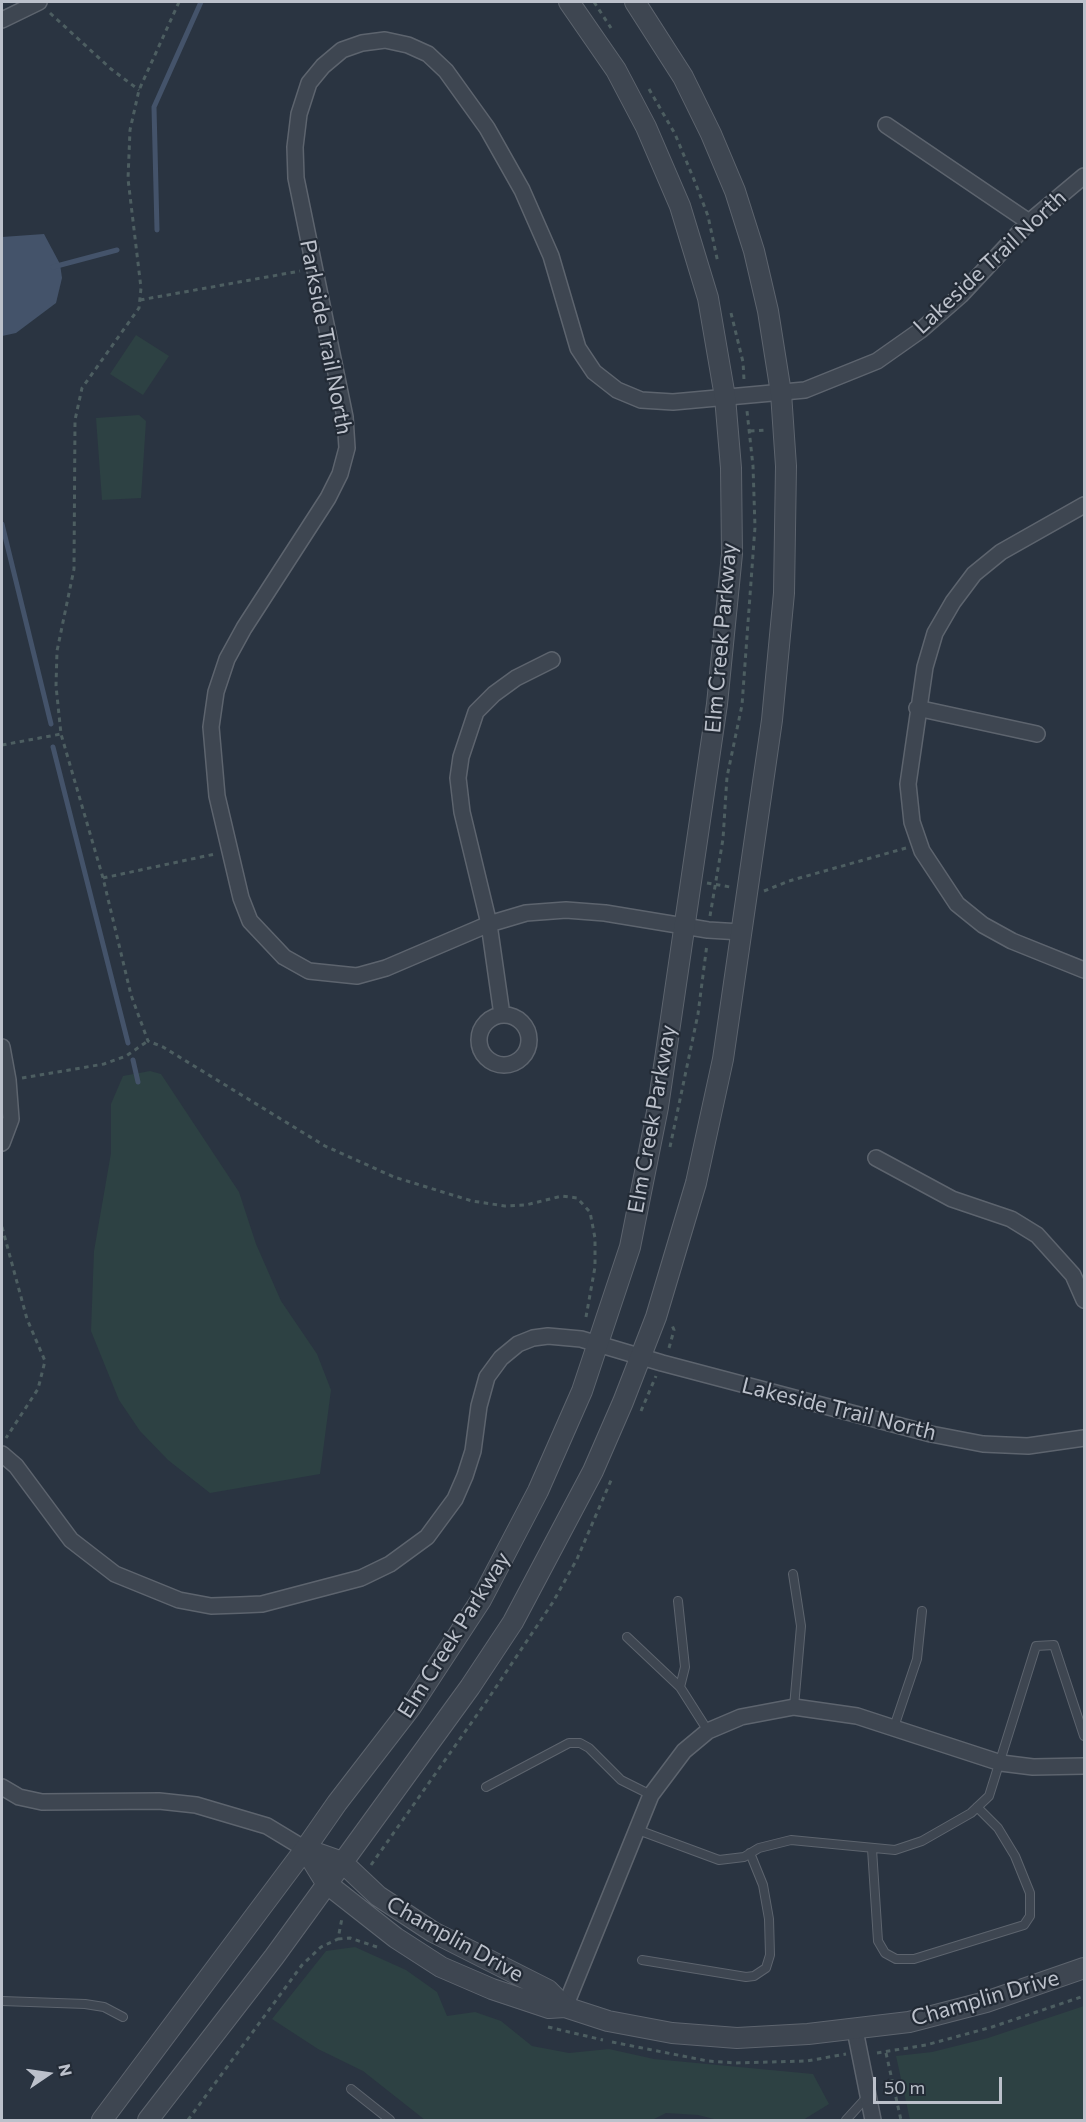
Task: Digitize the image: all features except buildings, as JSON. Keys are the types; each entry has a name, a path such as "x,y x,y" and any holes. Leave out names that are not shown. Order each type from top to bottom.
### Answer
{"street":[{"name":"Elm Creek Parkway","path":"102,2121 337,1803 411,1707 481,1599 538,1491 582,1391 630,1247 658,1107 717,704 732,554 728,434 725,397 708,298 680,206 646,127 616,70 569,2"},
{"name":"Elm Creek Parkway","path":"148,2121 274,1957 470,1687 513,1622 592,1471 641,1357 696,1182 723,1059 772,720 784,593 786,466 781,393 768,311 754,251 735,191 711,134 682,77 635,2"},
{"path":"2,20 43,5"},
{"name":"Parkside Trail North","path":"725,397 673,402 641,400 617,390 594,372 578,348 551,256 522,190 487,128 446,71 428,54 408,45 385,40 352,46 342,51 323,66 309,83 299,114 295,147 296,178 345,417 347,448 340,474 328,498 244,628 227,659 216,693 211,727 212,761 217,796 241,898 250,921 284,957 309,971 357,976 386,968 489,924 526,913 566,910 605,913 741,932"},
{"path":"886,125 1029,222"},
{"name":"Lakeside Trail North","path":"725,397 806,390 877,361 921,330 961,296 1029,222 1084,176"},
{"path":"1084,505 1001,552 974,574 952,603 935,633 925,667 917,708 908,784 912,822 919,844 938,879 957,904 983,925 1012,942 1084,970"},
{"path":"502,1015 489,924 462,812 459,778 461,757 476,712 494,694 516,678 552,660"},
{"path":"917,708 1037,735"},
{"path":"2,1047 8,1080 11,1119 2,1143"},
{"path":"876,1158 952,1199 1011,1220 1037,1235 1073,1275 1084,1300"},
{"name":"Lakeside Trail North","path":"2,1454 16,1466 71,1540 114,1574 179,1600 211,1606 261,1604 361,1578 390,1564 427,1537 456,1499 473,1451 478,1406 487,1377 509,1351 533,1338 572,1337 931,1434 983,1444 1028,1446 1084,1438"},
{"path":"565,2007 651,1795 684,1751 708,1731 741,1717 794,1707 857,1716 1001,1763 1033,1767 1084,1766"},
{"path":"2,1787 19,1797 42,1802 159,1801 196,1805 267,1826 305,1849"},
{"name":"Champlin Drive","path":"305,1849 342,1862 378,1896 433,1932 548,1990 565,2007"},
{"name":"Champlin Drive","path":"305,1849 326,1883 396,1938 441,1966 492,1989 549,2008 565,2007 608,2021 651,2029 737,2038 855,2030 944,2014 1022,1991 1084,1968"},
{"path":"855,2030 873,2121"}],"lane":[{"path":"793,1574 801,1626 794,1707"},
{"path":"678,1601 685,1667 680,1687"},
{"path":"894,1728 916,1659 922,1611"},
{"path":"627,1637 680,1687 708,1731"},
{"path":"638,1830 719,1860 744,1857 759,1848 791,1840 895,1850 922,1841 977,1807 989,1796 1036,1646 1054,1645 1084,1736"},
{"path":"486,1787 569,1743 580,1743 621,1780 651,1795"},
{"path":"872,1849 878,1941 885,1953 896,1959 914,1959 1024,1925 1030,1916 1030,1893 1015,1856 998,1828 977,1807"},
{"path":"642,1960 746,1977 754,1976 766,1968 770,1955 769,1919 763,1885 750,1853"},
{"path":"2,2001 85,2004 104,2007 123,2017"},
{"path":"351,2089 390,2121"},
{"path":"846,2121 868,2096"}],"path":[{"path":"43,5 57,21 111,69 139,90"},
{"path":"140,300 313,269"},
{"path":"728,434 783,428"},
{"path":"2,745 61,734"},
{"path":"715,884 768,891 789,881 919,844"},
{"path":"103,878 230,851"},
{"path":"8,1080 104,1064 126,1056 148,1041"},
{"path":"2,1227 27,1319 45,1361 38,1389 2,1446"},
{"path":"901,2121 884,2053 992,2027 1084,1996"}],"green space":[{"path":"136,335 169,356 143,395 110,374"},
{"path":"139,415 146,421 141,498 102,500 96,418"},
{"path":"150,1071 161,1074 239,1192 256,1244 281,1301 317,1354 331,1390 320,1474 210,1493 168,1460 140,1431 119,1400 91,1331 94,1251 111,1153 111,1104 123,1076"},
{"path":"355,1947 406,1970 437,1992 447,2016 475,2012 501,2021 532,2046 569,2053 609,2049 654,2059 813,2074 829,2104 803,2120 718,2120 698,2115 666,2113 652,2120 425,2120 363,2071 318,2049 272,2019 326,1951"},
{"path":"1084,2006 1084,2120 910,2120 896,2056 932,2052 988,2038"}],"water":[{"path":"44,234 60,264 62,278 56,303 16,333 2,336 2,237"}],"waterway":[{"path":"157,230 154,107 201,2"},
{"path":"53,267 117,250"},
{"path":"2,524 51,724"},
{"path":"53,747 128,1043"},
{"path":"133,1060 138,1082"}]}
